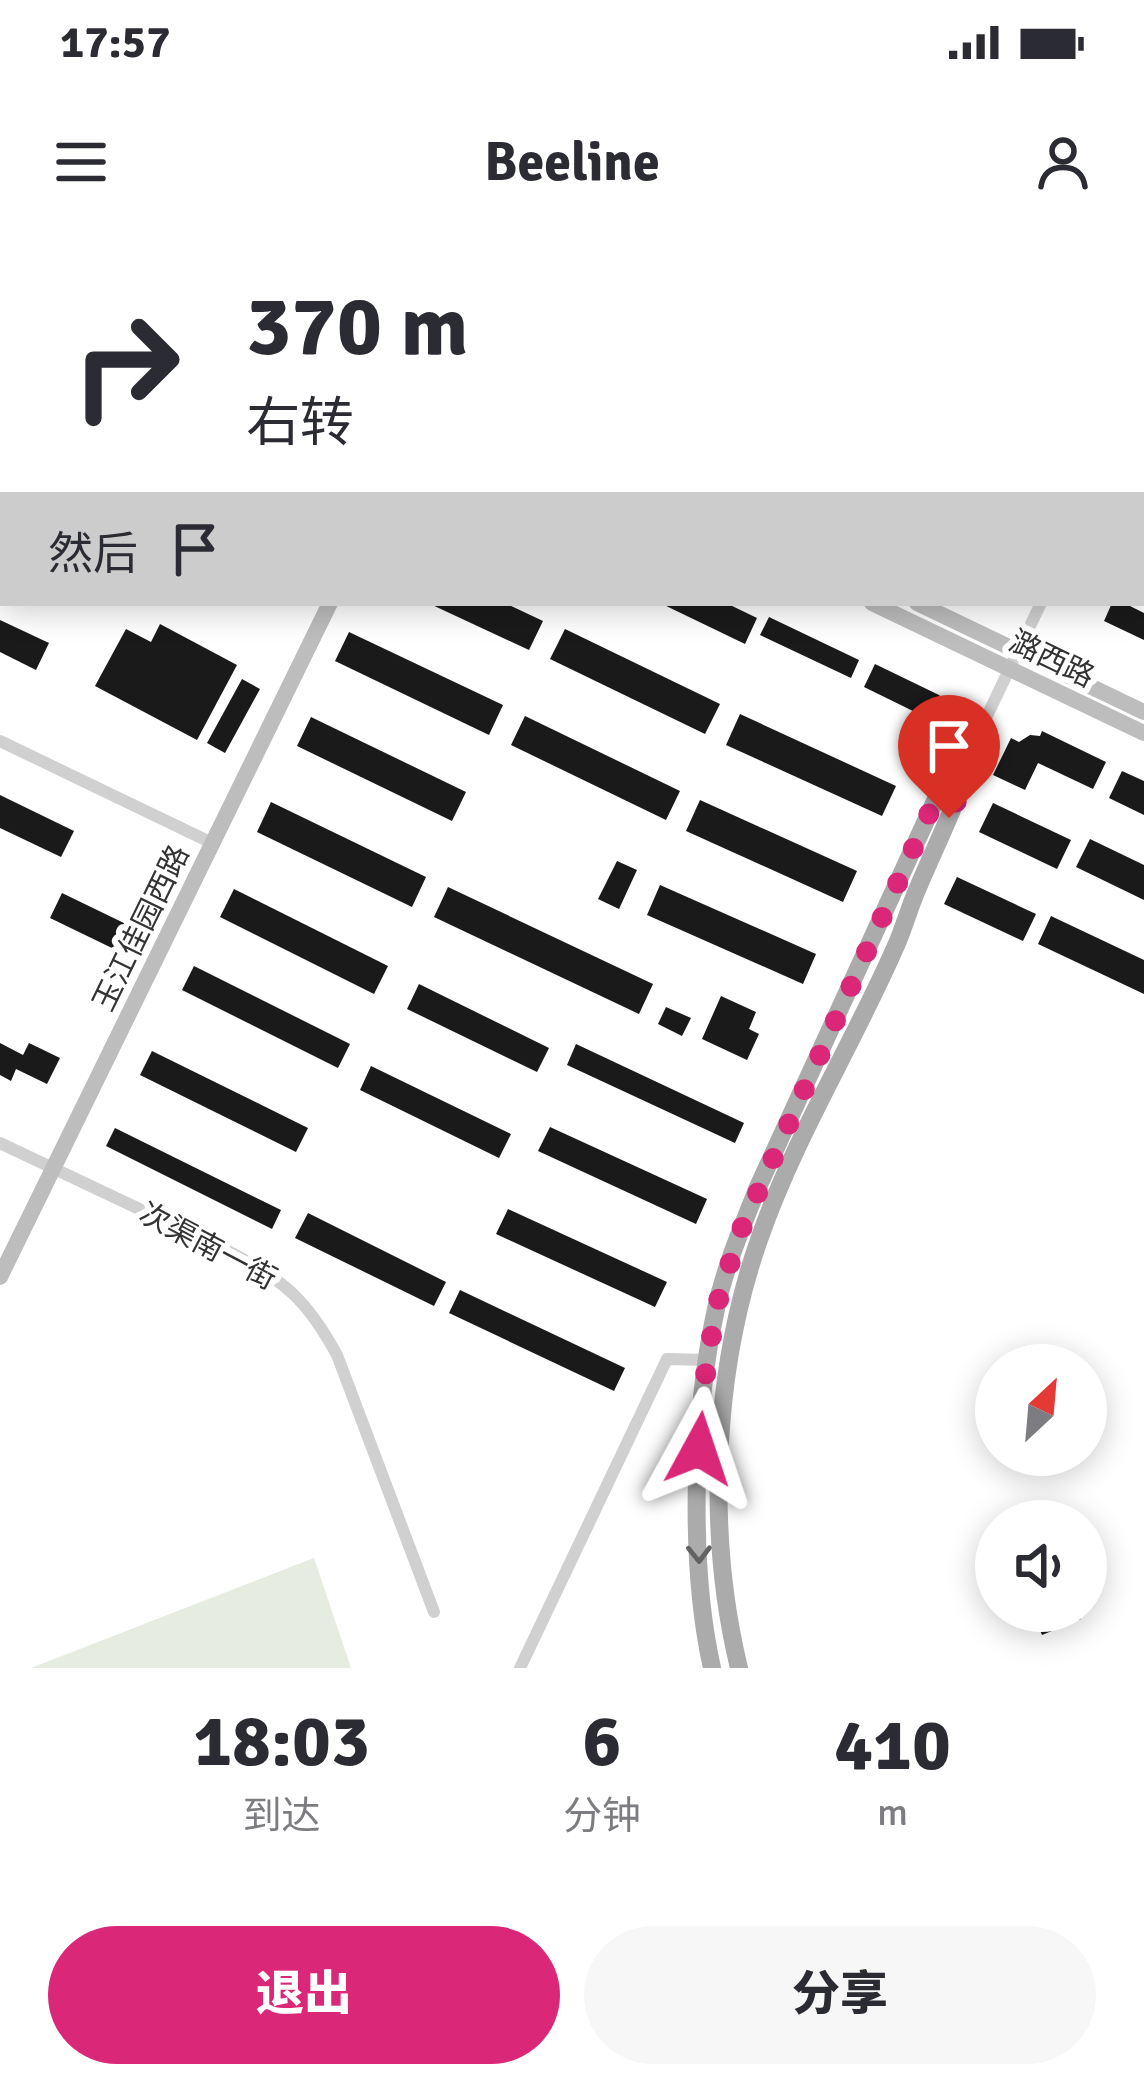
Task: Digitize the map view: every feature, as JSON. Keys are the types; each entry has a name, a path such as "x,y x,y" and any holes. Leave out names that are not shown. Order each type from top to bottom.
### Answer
{"main road":[{"path":"712,1668 699,1575 699,1449 716,1308 758,1187 946,776 975,741"},
{"path":"739,1668 721,1555 719,1472 737,1314 774,1198 897,941 965,782 975,741"}],"street":[{"name":"玉江佳园西路","path":"0,1277 329,606"},
{"name":"潞西路","path":"879,606 1144,712"},
{"name":"潞西路","path":"922,606 1144,733"},
{"path":"975,741 1040,606"},
{"path":"0,741 212,843"},
{"name":"次渠南一街","path":"0,1143 246,1260 296,1293 337,1355 434,1612"},
{"path":"520,1668 667,1359 708,1360"}],"shaded area":[{"path":"314,1558 351,1668 31,1668"}],"building":[{"path":"434,606 511,606 543,621 529,650"},
{"path":"666,606 732,606 757,618 745,644"},
{"path":"1111,606 1130,606 1144,613 1144,640 1104,621"},
{"path":"769,617 859,660 851,678 760,635"},
{"path":"0,620 49,643 36,670 0,652"},
{"path":"160,624 237,665 197,740 95,686 126,629 151,642"},
{"path":"565,629 720,704 705,734 550,659"},
{"path":"349,632 503,705 489,735 335,661"},
{"path":"875,664 945,701 924,753 903,743 917,713 864,687"},
{"path":"242,679 260,689 225,753 207,743"},
{"path":"740,714 896,786 882,816 726,745"},
{"path":"525,716 680,791 666,820 511,745"},
{"path":"311,717 466,792 452,821 297,746"},
{"path":"1042,731 1106,762 1093,789 1038,763 1025,790 993,775 1011,738 1019,742 1030,735 1040,736"},
{"path":"1122,771 1144,781 1144,815 1109,798"},
{"path":"0,795 74,831 61,857 0,828"},
{"path":"700,800 857,871 843,902 686,831"},
{"path":"271,802 426,877 412,907 257,832"},
{"path":"993,803 1071,840 1057,869 979,832"},
{"path":"1090,839 1144,865 1144,900 1076,867"},
{"path":"617,861 637,870 619,909 598,899"},
{"path":"957,877 1036,914 1023,941 944,904"},
{"path":"660,885 816,954 803,984 647,915"},
{"path":"448,887 653,984 639,1014 434,917"},
{"path":"234,889 388,966 374,994 220,917"},
{"path":"62,893 126,924 114,949 50,918"},
{"path":"1051,916 1144,960 1144,994 1038,944"},
{"path":"194,966 350,1044 338,1068 182,990"},
{"path":"419,984 549,1048 537,1072 407,1009"},
{"path":"721,996 756,1012 749,1029 759,1034 747,1060 702,1039"},
{"path":"666,1007 691,1018 682,1036 658,1024"},
{"path":"0,1043 23,1055 29,1043 60,1058 47,1084 16,1069 11,1081 0,1075"},
{"path":"576,1044 744,1123 735,1143 567,1065"},
{"path":"152,1051 308,1128 296,1152 140,1075"},
{"path":"371,1066 511,1134 499,1158 360,1090"},
{"path":"550,1127 707,1199 696,1224 538,1151"},
{"path":"115,1128 281,1210 272,1229 106,1146"},
{"path":"508,1209 667,1282 655,1307 496,1234"},
{"path":"308,1213 446,1282 434,1306 295,1238"},
{"path":"460,1290 625,1368 614,1391 449,1313"}],"route":[{"path":"699,1449 716,1308 740,1232 946,776 975,741 965,782 949,818"}]}
